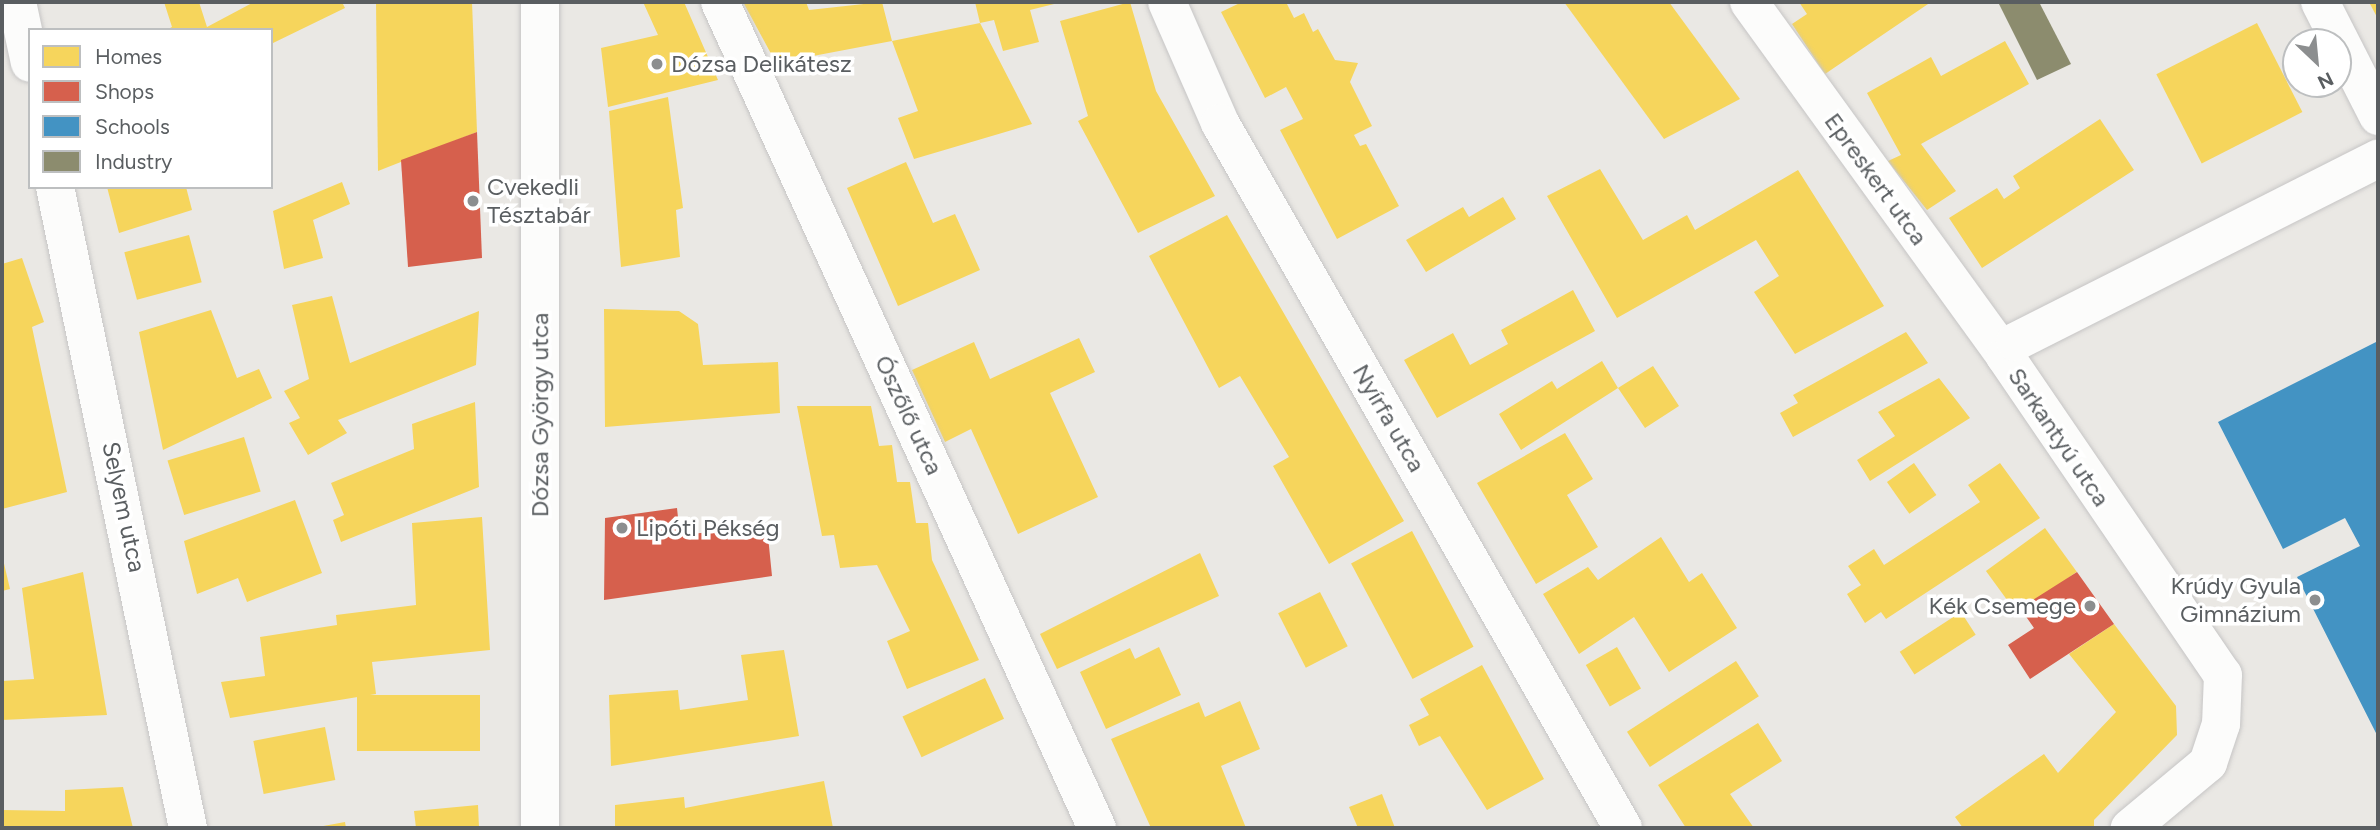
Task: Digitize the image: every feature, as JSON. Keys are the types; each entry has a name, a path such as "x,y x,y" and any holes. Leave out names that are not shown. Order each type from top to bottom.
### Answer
{"street":[{"path":"17,2 28,54"},
{"name":"Dózsa György utca","path":"540,2 540,828"},
{"name":"Ószőlő utca","path":"720,2 1097,828"},
{"name":"Nyírfa utca","path":"1167,2 1220,123 1623,828"},
{"name":"Epreskert utca","path":"1749,2 2005,356"},
{"path":"2320,2 2378,116"},
{"name":"Sarkantyú utca","path":"2130,828 2208,763 2221,724 2223,675 2005,356 2015,342 2378,159"},
{"name":"Selyem utca","path":"55,189 188,828"}],"building: Homes":[{"path":"164,2 199,2 207,27 254,2 342,2 345,8 273,43 273,28 170,28 172,27"},
{"path":"376,2 472,2 477,132 378,171"},
{"name":"Dózsa Delikátesz","path":"643,2 684,2 718,80 608,107 601,48 658,35"},
{"path":"743,2 806,2 809,10 882,2 892,41 776,63"},
{"path":"975,2 1062,2 1030,10 1039,42 1003,51 994,20 980,23"},
{"path":"1130,2 1156,91 1215,196 1138,233 1078,121 1088,116 1060,21"},
{"path":"1242,2 1286,2 1294,18 1304,13 1313,32 1318,29 1335,60 1358,63 1350,82 1372,126 1354,135 1360,146 1366,144 1399,206 1337,239 1280,130 1303,119 1286,87 1265,98 1221,12"},
{"path":"1564,2 1669,2 1740,99 1664,139"},
{"path":"1799,2 1931,2 1825,74 1792,24 1807,14"},
{"path":"2369,2 2378,2 2378,19"},
{"path":"980,23 1032,124 914,159 898,118 918,111 892,41"},
{"path":"2257,23 2282,72 2282,98 2295,98 2302,112 2202,163 2156,74"},
{"path":"2005,41 2029,84 1921,144 1956,191 1927,210 1888,161 1901,155 1867,93 1931,57 1941,76"},
{"path":"668,97 683,208 676,210 680,257 621,267 609,111"},
{"path":"2100,119 2134,170 1982,268 1949,218 1997,188 2004,199 2020,188 2013,176"},
{"path":"906,162 933,223 955,214 980,270 898,306 847,188"},
{"path":"1600,169 1643,240 1687,215 1695,230 1798,170 1884,306 1795,354 1754,292 1779,276 1756,240 1617,318 1547,196"},
{"path":"342,182 350,204 313,220 323,258 284,269 273,211"},
{"path":"108,189 187,189 192,210 119,233"},
{"path":"1503,197 1516,219 1426,272 1406,240 1463,207 1469,217"},
{"path":"1227,215 1404,521 1329,564 1273,466 1289,457 1240,376 1219,388 1149,256"},
{"path":"189,235 202,282 137,300 124,252"},
{"path":"22,258 44,322 32,327 67,492 2,509 2,264"},
{"path":"1573,290 1595,331 1437,418 1404,360 1453,333 1470,365 1508,344 1501,330"},
{"path":"332,296 350,363 479,311 476,365 338,420 347,433 308,455 289,423 300,418 284,391 309,379 292,305"},
{"path":"604,309 679,311 698,324 703,365 778,362 780,413 605,427"},
{"path":"211,310 237,378 259,369 272,398 163,450 139,332"},
{"path":"1906,332 1928,363 1793,437 1780,413 1798,403 1793,395"},
{"path":"1079,338 1095,372 1050,393 1098,497 1018,534 971,429 945,442 912,370 974,342 990,379"},
{"path":"1602,361 1618,388 1521,450 1499,414 1552,381 1557,389"},
{"path":"1653,366 1679,406 1645,428 1618,388"},
{"path":"1939,378 1970,418 1870,481 1857,460 1895,436 1878,412"},
{"path":"475,402 479,487 341,542 333,520 344,515 331,483 414,449 412,424"},
{"path":"797,406 871,406 879,446 892,445 897,482 910,482 916,523 928,523 932,560 979,660 907,689 887,641 910,631 877,565 840,568 834,535 822,536"},
{"path":"1565,433 1593,479 1567,495 1598,547 1536,584 1477,483"},
{"path":"244,437 261,492 184,515 167,460"},
{"path":"1914,463 1936,495 1909,514 1887,482"},
{"path":"2000,463 2040,518 1886,619 1881,612 1865,623 1847,594 1861,585 1848,566 1874,549 1884,565 1980,502 1968,485"},
{"path":"295,500 322,573 247,602 238,578 197,594 184,541"},
{"path":"482,517 490,650 372,662 376,694 230,718 221,682 265,676 260,637 337,625 336,615 416,605 412,523"},
{"path":"2045,528 2077,572 2018,615 1986,571"},
{"path":"1412,531 1474,647 1413,679 1351,563"},
{"path":"1661,537 1689,582 1702,573 1737,628 1669,672 1634,617 1579,654 1543,594 1588,567 1598,580"},
{"path":"1200,553 1219,596 1057,669 1040,634"},
{"path":"2,555 10,589 2,591"},
{"path":"83,572 107,715 2,720 2,681 34,679 22,588"},
{"path":"1320,592 1348,646 1306,668 1278,613"},
{"path":"1961,612 1976,635 1914,674 1900,652"},
{"path":"2114,624 2176,706 2177,735 2094,820 2094,828 1963,828 1955,817 2044,754 2058,773 2116,712 2069,654"},
{"path":"1159,647 1181,695 1106,729 1080,672 1130,648 1135,659"},
{"path":"1617,647 1641,689 1610,707 1586,665"},
{"path":"784,650 799,736 611,766 609,695 678,690 680,710 748,700 741,655"},
{"path":"1736,661 1759,696 1650,767 1627,732"},
{"path":"1482,665 1544,779 1487,810 1440,736 1419,746 1409,725 1429,715 1420,699"},
{"path":"985,678 1004,719 922,757 903,716"},
{"path":"357,695 480,695 480,751 357,751"},
{"path":"1240,701 1260,749 1221,766 1246,828 1151,828 1111,739 1199,702 1205,717"},
{"path":"1758,723 1782,761 1730,794 1754,828 1686,828 1658,785"},
{"path":"325,727 335,780 264,794 253,741"},
{"path":"824,781 833,828 615,828 615,805 684,797 685,808"},
{"path":"123,787 133,828 2,828 2,810 65,811 65,790"},
{"path":"1382,794 1395,828 1358,828 1349,807"},
{"path":"478,805 479,828 416,828 414,811"},
{"path":"345,822 346,828 318,828 318,827"}],"building: Shops":[{"path":"477,132 482,258 408,267 401,160"},
{"path":"677,508 679,527 691,534 767,526 772,576 604,600 605,518"},
{"path":"2077,572 2114,624 2030,679 2008,645 2034,628 2020,608"}],"building: Schools":[{"path":"2378,341 2378,737 2297,577 2360,546 2345,518 2283,549 2218,422"}],"building: Industry":[{"path":"1998,2 2039,2 2071,64 2037,80"}],"place":[{"name":"Dózsa Delikátesz","path":"657,64"},
{"name":"Cvekedli Tésztabár","path":"473,201"},
{"name":"Lipóti Pékség","path":"622,528"},
{"name":"Krúdy Gyula Gimnázium","path":"2315,600"},
{"name":"Kék Csemege","path":"2090,606"}]}
